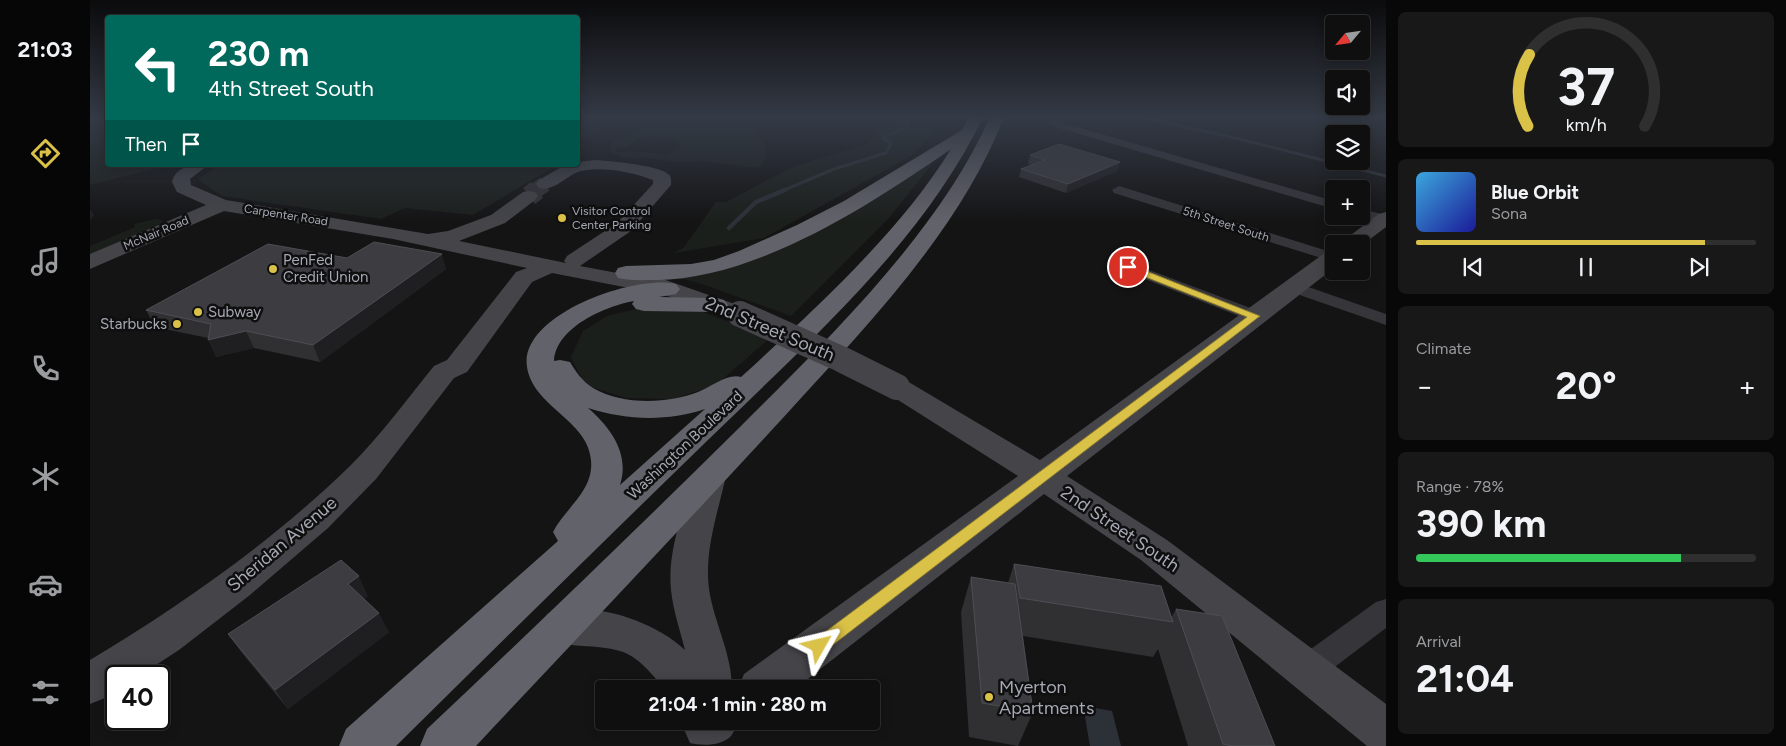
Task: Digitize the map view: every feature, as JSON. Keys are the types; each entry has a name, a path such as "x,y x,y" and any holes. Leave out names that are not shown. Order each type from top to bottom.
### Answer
{"highway":[{"path":"626,273 685,272 714,267 739,259 856,202 916,166 935,152"},
{"name":"Washington Boulevard","path":"363,746 771,364 845,290 905,225 957,152"},
{"path":"447,744 710,476 848,331 912,254 964,181 981,152"},
{"path":"479,638 587,514 605,482 607,460 602,441 555,393 544,378 540,362 544,347 554,334 570,320 591,276 629,295 668,289"},
{"path":"716,305 648,303 626,306 597,316 573,332 563,346 559,360 563,375 575,389 597,401 629,408 661,409 691,404 716,396 771,364"}],"street":[{"path":"1153,152 1325,201"},
{"path":"580,167 593,164 650,172 662,177 662,185 624,227 591,276"},
{"name":"Carpenter Road","path":"197,167 182,177 183,188 222,204 424,239 591,276"},
{"path":"545,184 570,169 579,167"},
{"name":"5th Street South","path":"1119,190 1325,249"},
{"name":"Carpenter Road","path":"424,239 451,237 503,216 529,196"},
{"name":"McNair Road","path":"90,262 222,204"},
{"path":"1370,215 1385,219"},
{"path":"1363,235 1385,219"},
{"name":"Sheridan Avenue","path":"444,372 440,364 442,358 478,315 516,259"},
{"path":"772,680 1325,264"},
{"name":"Sheridan Avenue","path":"90,684 164,637 236,584 316,519 364,471 444,372 456,366 524,277 551,266"},
{"path":"1128,267 1255,316"},
{"name":"2nd Street South","path":"591,276 626,273 716,305 841,359 897,387 1042,476 1168,560 1386,732"},
{"path":"1294,287 1386,320"},
{"path":"710,476 689,574 691,599 708,655 711,680"},
{"path":"1308,669 1386,611"},
{"path":"561,627 619,633 640,640 678,672 683,680"}],"shaded area":[{"path":"90,152 105,152 105,167 161,167 90,185"},
{"path":"611,152 666,154 672,152 766,152 765,158 758,168 700,161 680,162 639,157 637,159 613,154"},
{"path":"842,152 917,152 764,238 674,253 684,247 716,202 726,202 792,167"},
{"path":"936,159 890,217 791,316 699,283 668,275 707,273"},
{"path":"217,167 554,167 473,215 405,208 381,219 221,196 198,179"},
{"path":"155,219 162,220 162,223 90,255 90,246 135,227 134,224"},
{"path":"648,306 695,309 770,338 716,385 673,399 626,398 585,385 571,357 583,331 607,316"},
{"path":"1083,706 1112,711 1121,746 1090,746"}],"building":[{"path":"1038,152 1085,152 1120,162 1068,184 1021,169 1045,160 1030,155"},
{"path":"374,242 442,254 313,345 246,331 208,340 211,324 146,310 268,244 347,258"},
{"path":"341,560 359,576 348,584 379,613 275,690 228,634"},
{"path":"1014,564 1161,586 1173,622 1020,598"},
{"path":"971,577 1015,584 1033,712 982,703"},
{"path":"1176,609 1222,616 1275,746 1232,746 1223,744"}],"waterway":[{"path":"782,191 834,169 887,152"},
{"path":"1290,152 1386,176"},
{"path":"729,228 756,202 785,190"}],"tunnel":[{"path":"535,191 545,184"},
{"path":"529,196 537,190"}],"place":[{"name":"Visitor Control Center Parking","path":"562,218"},
{"name":"PenFed Credit Union","path":"273,269"},
{"name":"Subway","path":"198,312"},
{"name":"Starbucks","path":"177,324"},
{"name":"Myerton Apartments","path":"989,697"}],"route":[{"path":"819,646 1255,316 1128,267"}]}
